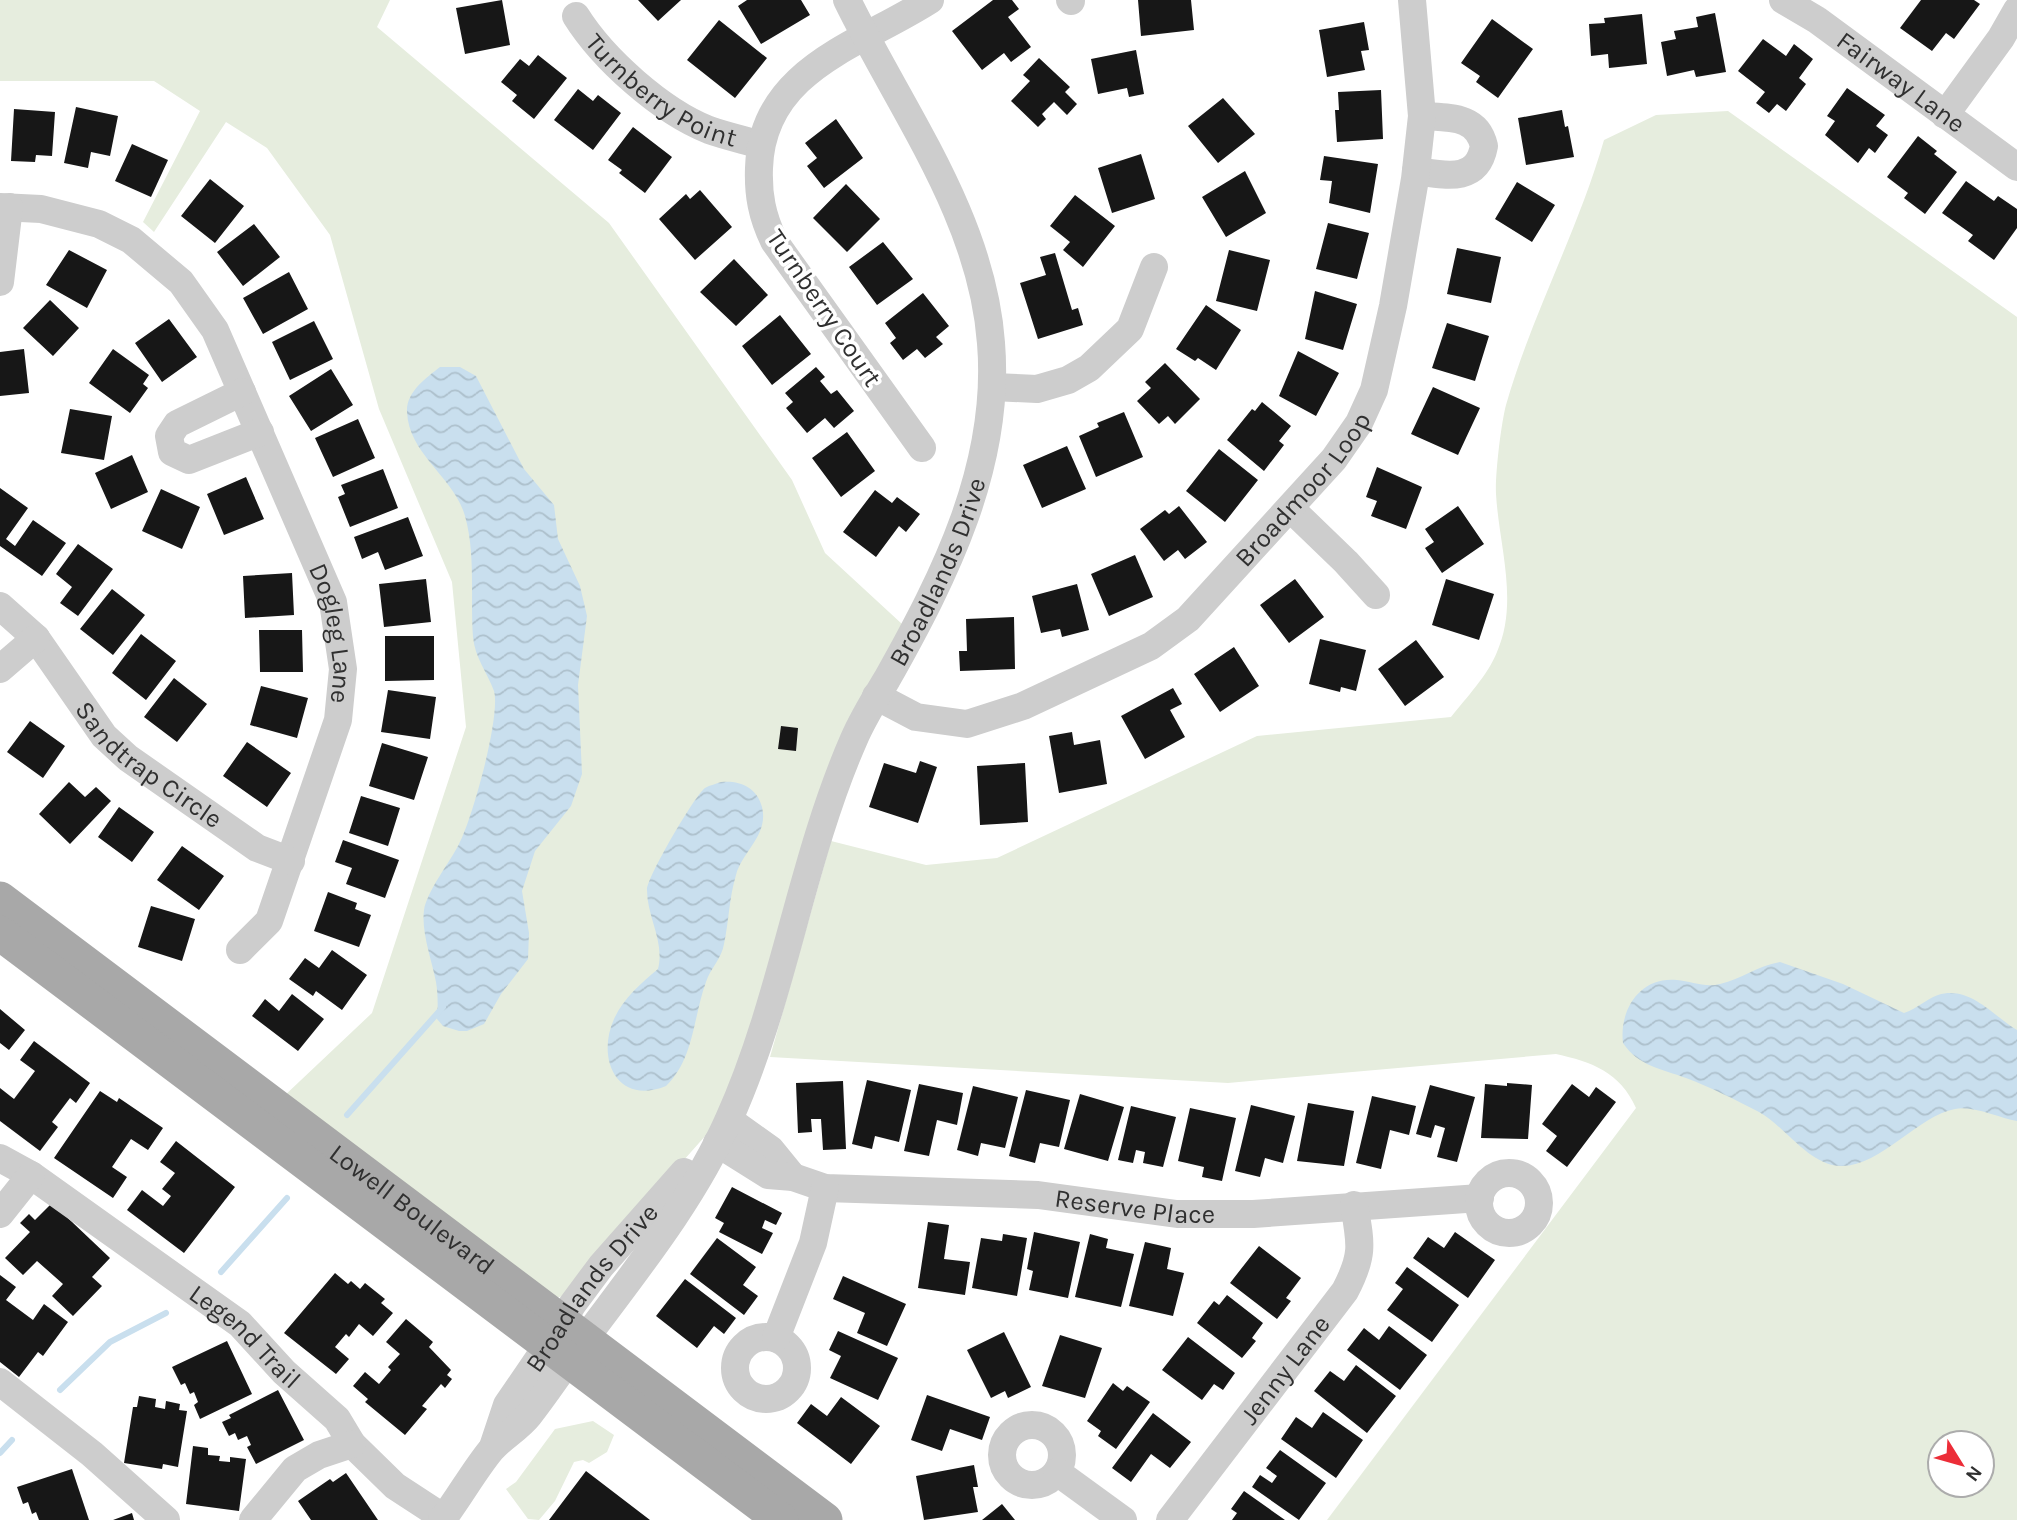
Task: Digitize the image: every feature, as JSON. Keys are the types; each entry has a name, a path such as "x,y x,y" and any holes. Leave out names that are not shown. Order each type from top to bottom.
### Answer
{"main road":[{"name":"Lowell Boulevard","path":"0,899 566,1342 781,1520"},
{"name":"Lowell Boulevard","path":"0,933 566,1342 825,1520"}],"street":[{"name":"Broadlands Drive","path":"443,1519 492,1449 507,1405 566,1342 632,1278 704,1168 723,1132 771,1013 804,884 842,767 951,554 975,494 991,416 993,387 991,340 978,268 958,211 847,0"},
{"path":"867,37 930,0"},
{"name":"Broadmoor Loop","path":"876,696 916,716 967,724 1023,706 1172,633 1188,619 1334,459 1359,422 1374,390 1393,306 1416,171 1422,116 1412,0"},
{"name":"Fairway Lane","path":"1783,0 1817,20 2017,167"},
{"path":"1945,115 2001,38 2017,10"},
{"name":"Turnberry Point","path":"576,16 611,60 677,113 709,130 761,145"},
{"name":"Turnberry Court","path":"867,37 802,76 782,95 767,122 761,145 760,199 774,241 922,448"},
{"path":"1416,171 1458,177 1474,167 1484,146 1477,129 1464,120 1422,116"},
{"name":"Dogleg Lane","path":"0,282 5,207 68,214 99,225 155,258 181,282 215,330 333,602 343,669 338,720 269,921 240,950"},
{"path":"993,387 1037,389 1068,380 1089,368 1130,329 1154,267"},
{"path":"242,392 177,424 169,436 172,452 189,460 260,432"},
{"path":"1290,508 1376,595"},
{"name":"Sandtrap Circle","path":"0,606 36,638 104,736 128,758 249,843 291,861"},
{"path":"0,669 36,638"},
{"name":"Reserve Place","path":"723,1132 768,1175 793,1177 825,1188 1038,1195 1177,1214 1253,1214 1480,1198"},
{"name":"Legend Trail","path":"0,1158 31,1174 240,1324 284,1372 337,1419 352,1444 395,1486 443,1519"},
{"path":"0,1214 31,1174"},
{"path":"776,1338 813,1243 825,1188"},
{"name":"Jenny Lane","path":"1170,1520 1345,1291 1358,1266 1361,1242 1354,1205"},
{"path":"0,1382 92,1454 166,1520"},
{"path":"253,1520 295,1469 319,1455 352,1444"},
{"path":"1057,1472 1123,1520"}],"green space":[{"path":"0,0 390,0 377,27 609,223 792,480 825,553 902,624 741,1069 707,1134 563,1296 556,1298 282,1098 372,1013 466,727 452,582 379,409 330,235 267,148 226,122 154,232 143,222 200,111 154,81 0,81"},
{"path":"1728,111 2017,317 2017,1520 1327,1520 1636,1108 1613,1077 1593,1065 1556,1054 1228,1083 770,1057 831,841 926,865 997,858 1257,736 1451,717 1488,669 1503,633 1507,594 1496,475 1504,414 1529,338 1581,207 1604,140 1656,115"},
{"path":"593,1421 614,1435 607,1452 589,1463 583,1460 574,1462 555,1501 539,1520 528,1519 506,1489 516,1482 555,1429"}],"water":[{"path":"440,367 460,367 476,376 524,469 554,505 558,539 580,586 587,616 578,685 582,774 571,806 535,851 522,891 529,933 528,959 501,994 484,1024 467,1031 443,1026 437,1019 437,987 423,919 426,902 465,832 484,768 495,704 494,691 474,645 472,561 465,516 452,489 415,441 407,412 413,392"},
{"path":"721,782 741,784 756,794 762,807 762,826 736,875 723,949 706,982 688,1051 666,1086 649,1091 635,1090 623,1084 615,1075 608,1049 609,1034 622,1005 658,969 658,939 647,890 654,870 692,805 705,788"},
{"path":"1780,962 1843,984 1904,1013 1938,995 1950,993 1971,998 1980,1004 2017,1030 2017,1121 1978,1110 1955,1109 1928,1120 1871,1158 1857,1164 1830,1165 1809,1153 1759,1112 1704,1085 1643,1062 1623,1043 1629,1008 1643,989 1652,984 1677,980 1714,985"}],"building":[{"path":"502,0 510,45 465,54 456,8"},
{"path":"638,0 681,0 658,21"},
{"path":"747,0 801,0 810,15 761,44 738,6"},
{"path":"993,0 1012,0 1019,9 1008,17 1031,47 1011,62 1004,53 982,70 952,31"},
{"path":"1138,0 1191,0 1194,30 1141,36"},
{"path":"1921,0 1974,0 1980,4 1954,39 1946,33 1932,51 1900,28"},
{"path":"1715,13 1726,72 1696,77 1694,70 1667,76 1661,42 1676,39 1674,31 1698,27 1696,17"},
{"path":"1642,14 1647,64 1609,68 1608,54 1591,56 1589,24 1605,23 1604,18"},
{"path":"1492,19 1533,49 1498,98 1476,82 1480,76 1461,63"},
{"path":"719,20 767,58 735,98 687,60"},
{"path":"1364,22 1369,50 1361,51 1365,70 1327,77 1319,30"},
{"path":"1763,39 1786,56 1794,44 1813,59 1799,78 1806,84 1786,111 1777,104 1769,113 1756,103 1765,92 1738,71"},
{"path":"1136,50 1144,94 1129,97 1127,88 1098,94 1091,59"},
{"path":"538,55 567,78 534,119 512,101 517,95 501,82 520,59 529,66"},
{"path":"1039,58 1070,87 1065,92 1077,104 1067,115 1054,102 1042,114 1046,119 1038,127 1011,101 1030,81 1023,75"},
{"path":"1847,88 1885,115 1876,126 1888,135 1875,153 1869,148 1858,163 1825,135 1835,121 1827,116"},
{"path":"578,89 593,101 598,95 621,113 593,150 554,120"},
{"path":"1381,90 1383,139 1337,142 1335,110 1339,110 1338,92"},
{"path":"1223,98 1255,134 1218,163 1188,126"},
{"path":"76,107 118,116 110,156 91,152 88,168 64,163"},
{"path":"14,109 55,112 52,156 36,155 35,162 11,161"},
{"path":"1562,110 1574,157 1526,165 1518,118"},
{"path":"836,119 863,158 824,188 807,166 817,158 805,143"},
{"path":"633,127 672,157 645,193 619,173 622,170 608,160"},
{"path":"1918,136 1937,151 1934,154 1957,172 1925,214 1904,198 1908,193 1887,177"},
{"path":"132,144 168,160 151,197 115,181"},
{"path":"1141,154 1155,199 1112,213 1098,168"},
{"path":"1324,156 1378,164 1370,213 1329,203 1332,181 1320,180"},
{"path":"1245,171 1266,213 1226,237 1202,197"},
{"path":"210,179 244,206 215,243 181,216"},
{"path":"1966,181 1994,201 1998,196 2017,209 2017,228 1994,260 1968,241 1973,235 1942,213"},
{"path":"1517,182 1555,205 1532,242 1495,219"},
{"path":"846,184 880,219 847,252 813,218"},
{"path":"700,190 732,227 695,260 659,219 686,194 690,199"},
{"path":"1075,195 1115,226 1083,267 1063,250 1070,242 1050,226"},
{"path":"1328,223 1369,233 1357,279 1316,269"},
{"path":"254,224 280,257 243,286 217,252"},
{"path":"883,242 913,279 877,305 849,267"},
{"path":"1457,248 1501,257 1491,303 1447,294"},
{"path":"69,250 107,270 87,308 46,285"},
{"path":"1229,250 1270,260 1257,311 1216,301"},
{"path":"1055,253 1072,310 1078,308 1083,325 1038,339 1020,283 1046,275 1040,257"},
{"path":"734,259 768,295 736,326 700,292"},
{"path":"289,272 308,309 263,334 243,298"},
{"path":"1315,291 1357,304 1343,350 1305,339"},
{"path":"923,293 949,326 936,337 943,344 925,358 917,349 903,360 890,343 896,338 885,323"},
{"path":"50,300 79,328 53,356 23,328"},
{"path":"1206,305 1241,330 1216,370 1198,358 1195,361 1176,349"},
{"path":"780,315 811,354 772,385 742,346"},
{"path":"169,319 197,357 162,382 135,343"},
{"path":"314,321 333,359 290,380 272,342"},
{"path":"1447,323 1489,336 1475,381 1432,368"},
{"path":"24,349 29,393 0,396 0,352"},
{"path":"113,349 149,375 143,384 148,388 130,413 89,383"},
{"path":"1298,351 1339,373 1316,416 1279,396"},
{"path":"1165,363 1200,399 1175,424 1168,416 1159,424 1137,401 1151,388 1145,382"},
{"path":"816,367 825,377 820,381 831,394 837,390 854,411 834,428 825,418 807,433 786,408 793,402 785,393"},
{"path":"331,369 353,405 311,431 289,396"},
{"path":"1433,387 1480,408 1458,455 1411,434"},
{"path":"1262,402 1291,426 1279,441 1284,445 1264,471 1227,440 1252,409 1255,411"},
{"path":"70,409 112,416 104,460 61,453"},
{"path":"1124,412 1143,457 1096,477 1079,436 1099,427 1097,423"},
{"path":"358,419 375,458 333,477 315,438"},
{"path":"847,432 875,471 841,497 812,458"},
{"path":"1067,446 1086,489 1042,508 1023,465"},
{"path":"1219,449 1258,480 1225,522 1186,491"},
{"path":"132,455 148,492 111,509 95,473"},
{"path":"1377,467 1422,487 1406,529 1371,516 1377,501 1366,497"},
{"path":"383,469 398,508 350,527 338,497 345,494 341,485"},
{"path":"246,477 264,519 224,535 207,494"},
{"path":"0,488 28,508 6,539 15,546 33,520 66,543 42,576 0,546"},
{"path":"161,489 200,507 182,549 142,531"},
{"path":"875,490 892,503 897,497 920,514 906,532 899,526 876,557 843,532"},
{"path":"1179,506 1207,542 1185,559 1178,550 1164,561 1140,529 1165,510 1169,514"},
{"path":"1458,506 1484,544 1442,573 1425,548 1434,542 1425,529"},
{"path":"408,517 423,556 385,570 378,552 362,559 354,537"},
{"path":"78,544 113,569 78,616 60,603 72,587 56,574"},
{"path":"1135,555 1153,597 1109,616 1091,574"},
{"path":"292,573 294,615 245,618 243,576"},
{"path":"426,579 431,622 384,627 379,584"},
{"path":"1295,579 1324,617 1289,643 1260,605"},
{"path":"1446,579 1494,594 1479,640 1432,625"},
{"path":"1077,584 1089,630 1062,637 1060,629 1041,633 1032,596"},
{"path":"112,589 145,615 113,655 80,629"},
{"path":"1014,617 1015,669 960,671 959,651 967,651 966,619"},
{"path":"259,630 302,630 303,672 260,672"},
{"path":"141,634 176,661 146,700 112,673"},
{"path":"385,636 434,636 434,680 385,681"},
{"path":"1320,639 1366,650 1356,691 1341,687 1340,692 1309,684"},
{"path":"1416,640 1444,677 1405,706 1378,669"},
{"path":"1234,647 1259,686 1220,712 1194,674"},
{"path":"174,678 207,704 177,742 144,717"},
{"path":"261,686 308,698 297,738 250,725"},
{"path":"1173,688 1182,704 1170,710 1185,737 1145,759 1121,716"},
{"path":"388,690 436,697 430,739 381,732"},
{"path":"30,721 65,746 43,778 7,752"},
{"path":"781,726 798,728 796,751 778,749"},
{"path":"1072,732 1074,745 1100,740 1107,784 1059,793 1049,736"},
{"path":"247,742 291,773 267,807 223,776"},
{"path":"382,743 428,757 414,800 369,786"},
{"path":"920,761 937,767 918,823 869,807 884,763 916,773"},
{"path":"1025,763 1028,822 980,825 977,766"},
{"path":"69,782 85,797 96,787 111,801 70,844 39,814"},
{"path":"361,796 400,808 388,846 349,833"},
{"path":"119,807 154,832 132,862 98,837"},
{"path":"343,840 399,860 385,898 346,884 352,868 335,862"},
{"path":"182,846 224,876 199,910 157,880"},
{"path":"328,892 357,903 355,909 371,915 359,947 314,931"},
{"path":"151,906 195,919 182,961 138,947"},
{"path":"332,950 367,975 342,1010 316,991 313,996 289,979 305,958 319,968"},
{"path":"292,994 324,1019 298,1051 252,1016 265,999 279,1011"},
{"path":"0,1009 25,1030 9,1050 0,1043"},
{"path":"34,1041 90,1083 76,1103 70,1098 52,1122 58,1127 40,1151 0,1121 0,1088 14,1099 35,1071 20,1060"},
{"path":"867,1080 911,1090 899,1142 875,1136 872,1149 852,1144"},
{"path":"843,1081 846,1149 823,1150 821,1119 811,1119 812,1132 798,1133 796,1083"},
{"path":"1507,1083 1532,1085 1528,1139 1481,1138 1485,1084 1507,1086"},
{"path":"919,1084 963,1093 957,1125 937,1120 929,1156 904,1151"},
{"path":"1572,1084 1589,1097 1596,1087 1616,1102 1567,1167 1546,1151 1557,1136 1542,1124"},
{"path":"1430,1085 1475,1097 1457,1162 1437,1157 1445,1128 1435,1125 1431,1138 1416,1134"},
{"path":"973,1086 1018,1097 1005,1148 981,1143 978,1156 957,1150"},
{"path":"1026,1090 1070,1100 1059,1147 1040,1143 1035,1163 1009,1156"},
{"path":"100,1091 117,1102 119,1098 163,1128 148,1150 131,1139 112,1167 127,1177 113,1198 54,1158"},
{"path":"1080,1094 1124,1107 1108,1161 1064,1149"},
{"path":"1372,1096 1416,1106 1409,1135 1390,1130 1381,1169 1356,1163"},
{"path":"1308,1103 1354,1111 1344,1166 1297,1161"},
{"path":"1251,1105 1295,1116 1283,1163 1265,1158 1260,1177 1235,1171"},
{"path":"1131,1106 1176,1117 1163,1167 1143,1163 1145,1152 1136,1150 1133,1163 1118,1160"},
{"path":"1190,1108 1236,1118 1222,1181 1202,1177 1204,1167 1178,1161"},
{"path":"176,1141 235,1187 184,1253 127,1210 142,1190 163,1206 171,1196 162,1189 175,1173 160,1162"},
{"path":"732,1187 782,1213 776,1225 765,1220 762,1228 773,1233 762,1254 719,1232 724,1223 715,1218"},
{"path":"52,1203 110,1258 92,1277 102,1286 73,1316 52,1296 63,1284 37,1261 23,1275 5,1258 30,1232 20,1223 29,1214 35,1220"},
{"path":"928,1222 949,1225 944,1259 970,1262 965,1295 918,1288"},
{"path":"1034,1232 1080,1242 1068,1298 1029,1290 1033,1271 1027,1269"},
{"path":"1455,1232 1495,1260 1468,1298 1413,1258 1428,1237 1444,1248"},
{"path":"1003,1234 1027,1238 1017,1296 972,1288 981,1238 1002,1241"},
{"path":"1090,1234 1108,1239 1106,1248 1134,1254 1121,1307 1075,1297"},
{"path":"717,1238 756,1267 743,1285 758,1296 744,1315 690,1274"},
{"path":"1145,1242 1171,1248 1167,1269 1184,1273 1173,1316 1129,1306"},
{"path":"1259,1246 1301,1278 1286,1298 1291,1301 1277,1319 1230,1283"},
{"path":"1407,1267 1459,1305 1432,1342 1387,1310 1403,1289 1395,1283"},
{"path":"335,1273 348,1284 351,1281 360,1289 365,1283 385,1299 381,1303 393,1313 373,1336 359,1324 349,1337 346,1334 335,1347 349,1359 336,1374 284,1333"},
{"path":"0,1275 16,1287 6,1300 33,1320 44,1304 68,1322 43,1356 38,1352 19,1377 0,1362"},
{"path":"843,1276 906,1304 887,1346 857,1333 865,1313 833,1299"},
{"path":"685,1279 736,1318 724,1334 714,1326 697,1348 656,1316"},
{"path":"1227,1295 1263,1323 1252,1338 1256,1341 1242,1358 1197,1323 1214,1301 1219,1305"},
{"path":"406,1319 433,1342 429,1347 451,1370 447,1375 452,1379 445,1388 441,1384 422,1406 427,1409 405,1435 365,1402 368,1399 353,1386 365,1372 379,1384 391,1370 388,1367 400,1354 386,1342"},
{"path":"1389,1326 1427,1355 1400,1390 1347,1350 1364,1328 1379,1340"},
{"path":"838,1331 898,1358 878,1400 830,1378 841,1356 829,1350"},
{"path":"1004,1332 1031,1387 1008,1398 1005,1391 991,1398 967,1350"},
{"path":"1060,1335 1102,1348 1085,1398 1042,1386"},
{"path":"1188,1337 1235,1373 1223,1390 1214,1384 1202,1400 1162,1370"},
{"path":"227,1341 252,1394 200,1419 194,1405 198,1402 194,1392 190,1394 185,1383 181,1385 172,1367"},
{"path":"1356,1365 1396,1396 1367,1433 1314,1391 1330,1371 1344,1381"},
{"path":"1113,1383 1123,1391 1127,1386 1150,1402 1116,1449 1098,1436 1101,1431 1087,1421"},
{"path":"278,1390 304,1440 256,1464 247,1447 251,1445 247,1436 238,1440 235,1433 229,1436 222,1422 231,1418 229,1415"},
{"path":"927,1395 990,1417 982,1440 950,1429 942,1451 911,1440"},
{"path":"139,1396 156,1399 155,1407 165,1409 166,1401 180,1404 179,1410 187,1411 178,1467 163,1464 162,1469 124,1463 133,1407 137,1407"},
{"path":"841,1397 880,1426 851,1464 797,1423 811,1404 827,1416"},
{"path":"1323,1412 1363,1440 1336,1478 1281,1439 1296,1417 1312,1428"},
{"path":"1153,1413 1191,1442 1170,1468 1151,1454 1131,1482 1112,1468"},
{"path":"193,1446 208,1448 208,1455 220,1456 219,1461 230,1462 230,1457 246,1459 239,1511 186,1504"},
{"path":"1280,1450 1326,1483 1299,1520 1252,1487 1260,1475 1272,1483 1277,1476 1266,1468"},
{"path":"974,1465 978,1487 973,1487 978,1512 924,1520 916,1476"},
{"path":"72,1469 89,1520 39,1520 36,1512 32,1514 28,1502 23,1504 17,1487"},
{"path":"586,1471 650,1520 549,1520"},
{"path":"346,1473 378,1520 311,1520 298,1501 330,1479 333,1482"},
{"path":"1244,1491 1285,1520 1232,1520 1237,1513 1231,1509"},
{"path":"1002,1504 1015,1520 982,1520"},
{"path":"132,1513 134,1520 113,1520"}],"waterway":[{"path":"347,1115 443,1007"},
{"path":"221,1272 287,1198"},
{"path":"60,1390 110,1342 166,1313"},
{"path":"0,1453 12,1440"}]}
